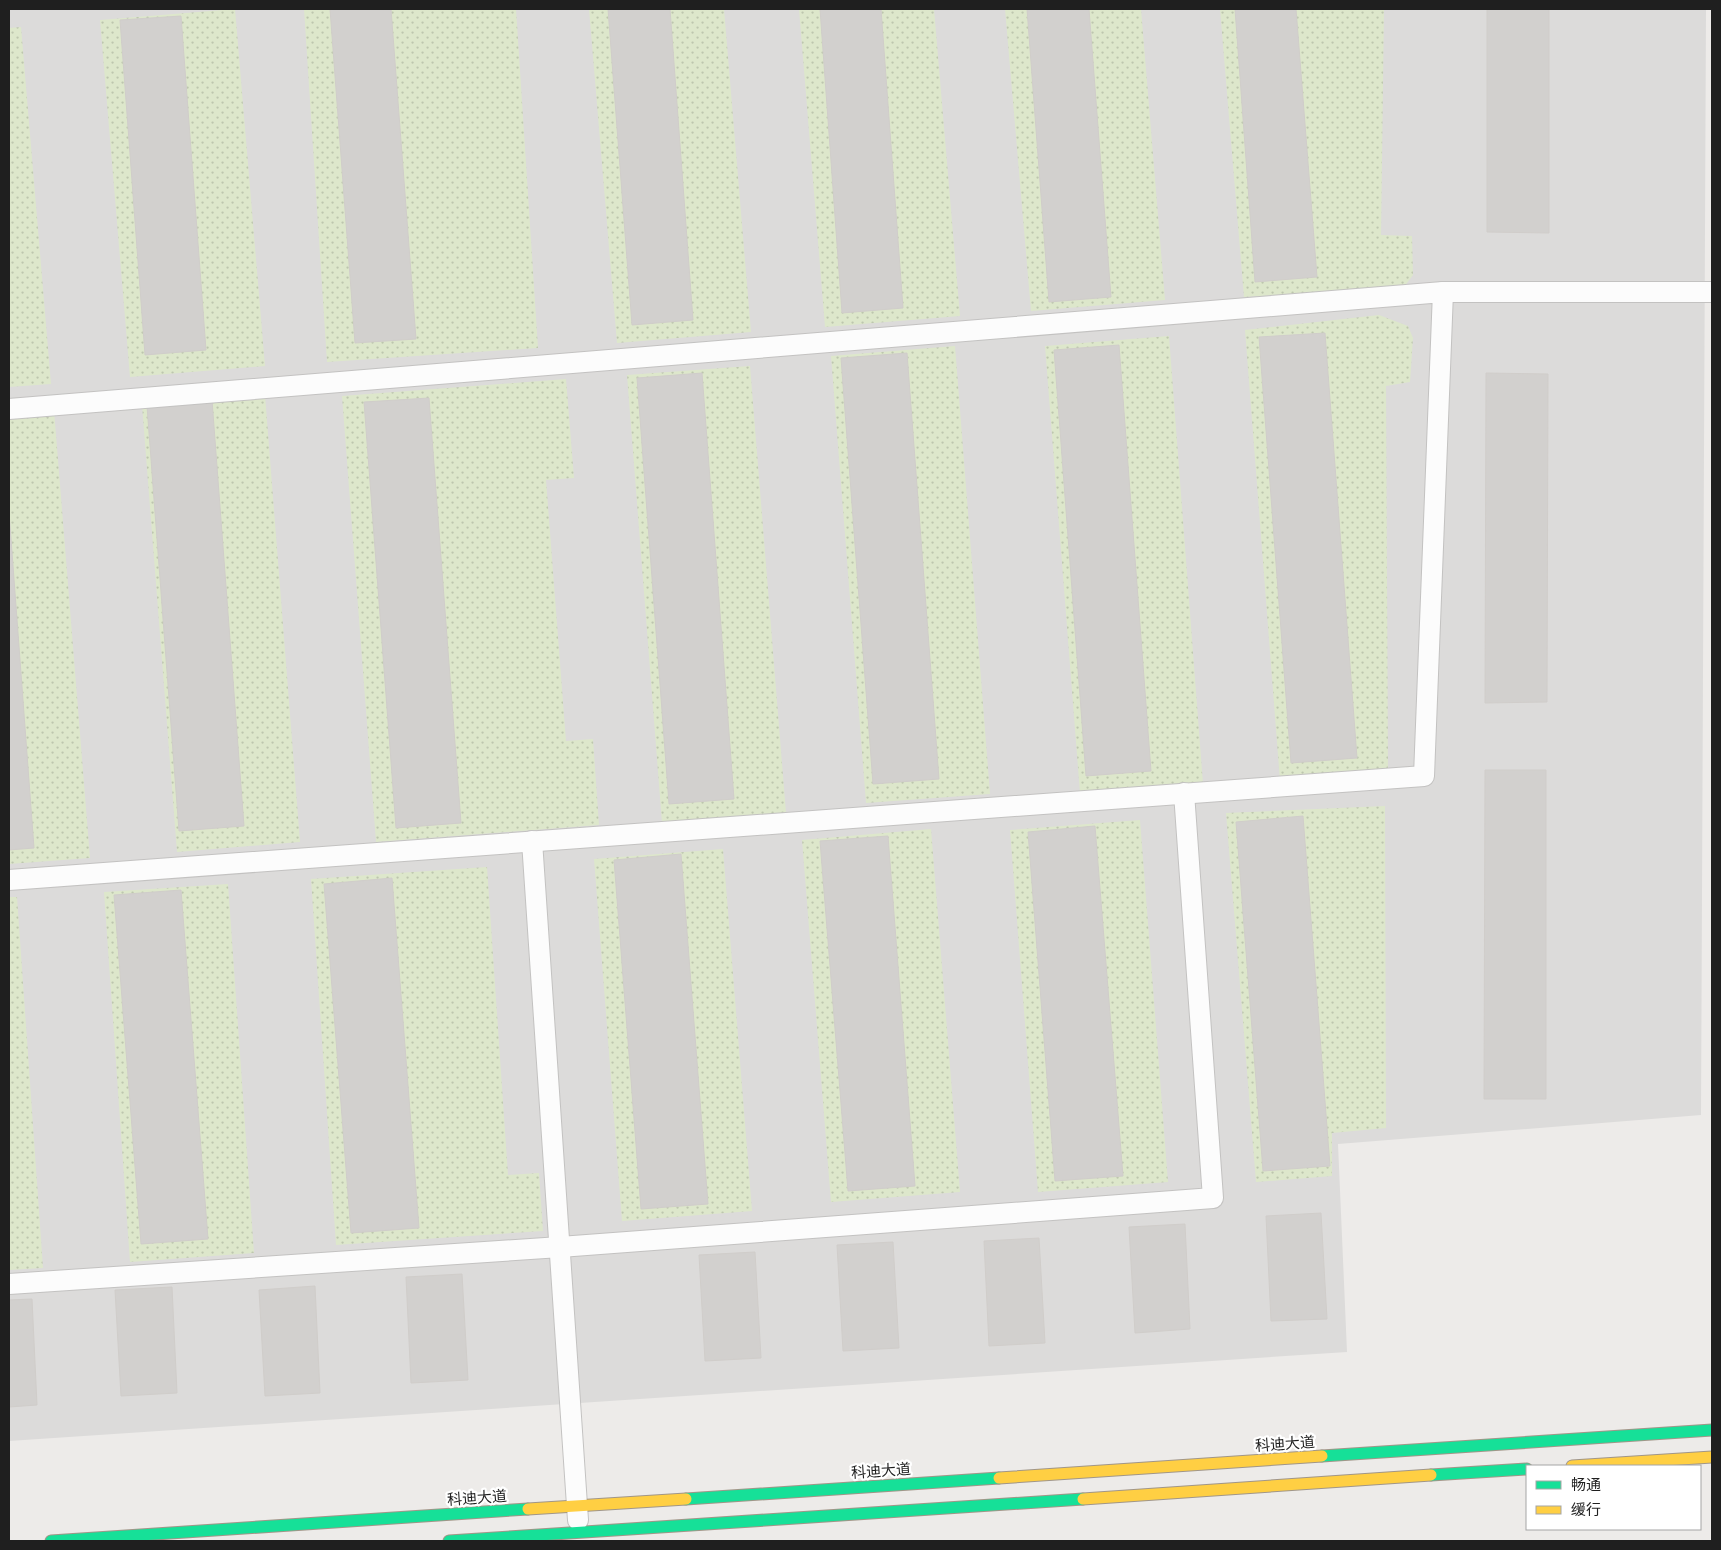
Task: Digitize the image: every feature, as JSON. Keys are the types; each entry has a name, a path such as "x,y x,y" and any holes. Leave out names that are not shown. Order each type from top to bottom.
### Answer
{"main road":[{"name":"科迪大道","path":"51,1541 1712,1430"},
{"path":"1588,1465 1712,1457"},
{"path":"449,1541 580,1537 1526,1469"}],"lane":[{"path":"9,880 1424,776 1444,292"},
{"path":"9,409 1444,292 1712,292"},
{"path":"9,1284 560,1247 1213,1198 1184,793"},
{"path":"532,841 580,1537"}],"shaded area":[{"path":"9,9 1706,9 1701,1115 1338,1144 1347,1352 9,1441"}],"green space":[{"path":"235,9 265,366 130,377 100,20"},
{"path":"304,9 516,9 538,348 327,362"},
{"path":"589,9 724,9 751,332 617,343"},
{"path":"799,9 934,9 960,316 825,327"},
{"path":"1005,9 1141,9 1165,300 1031,311"},
{"path":"1220,9 1384,9 1381,235 1412,236 1413,275 1404,287 1244,297"},
{"path":"21,27 51,384 9,387 9,28"},
{"path":"1379,315 1408,326 1413,338 1410,382 1386,386 1388,774 1280,781 1245,330"},
{"path":"1169,336 1203,784 1080,793 1045,346"},
{"path":"955,346 990,794 866,803 831,356"},
{"path":"750,366 786,813 662,823 627,375"},
{"path":"566,379 574,478 546,480 566,741 593,739 599,825 376,842 342,396"},
{"path":"265,395 300,842 177,852 142,405"},
{"path":"54,410 90,858 9,864 9,414"},
{"path":"1385,806 1386,1128 1332,1133 1332,1176 1256,1182 1226,813"},
{"path":"1140,820 1168,1182 1038,1192 1010,830"},
{"path":"931,829 960,1192 831,1202 802,840"},
{"path":"723,849 752,1211 622,1221 594,859"},
{"path":"487,867 508,1175 539,1173 543,1231 336,1245 311,879"},
{"path":"228,884 254,1253 130,1262 104,892"},
{"path":"9,897 17,897 43,1268 9,1270"}],"building":[{"path":"330,9 391,9 416,339 355,343"},
{"path":"608,9 670,9 693,320 632,325"},
{"path":"820,9 881,9 903,308 842,313"},
{"path":"1027,9 1089,9 1111,297 1049,302"},
{"path":"1235,9 1296,9 1317,277 1255,282"},
{"path":"1487,9 1549,9 1549,233 1487,232"},
{"path":"181,16 206,350 145,355 120,20"},
{"path":"1325,333 1357,758 1291,763 1259,337"},
{"path":"1119,345 1151,771 1086,776 1054,350"},
{"path":"907,353 939,779 873,784 841,358"},
{"path":"702,373 734,799 669,804 637,378"},
{"path":"1486,373 1548,374 1547,702 1485,703"},
{"path":"429,398 461,823 396,828 364,402"},
{"path":"212,400 244,826 179,831 147,406"},
{"path":"9,512 34,848 9,850"},
{"path":"1485,770 1546,770 1546,1099 1484,1099"},
{"path":"1303,816 1330,1166 1263,1171 1236,822"},
{"path":"1095,826 1123,1176 1055,1181 1028,832"},
{"path":"888,836 915,1186 848,1191 820,841"},
{"path":"681,854 708,1204 641,1209 614,860"},
{"path":"392,878 419,1228 351,1233 324,884"},
{"path":"181,890 208,1239 141,1244 114,895"},
{"path":"1321,1213 1327,1319 1271,1321 1266,1216"},
{"path":"1185,1224 1190,1329 1135,1333 1129,1227"},
{"path":"1039,1238 1045,1343 989,1346 984,1241"},
{"path":"893,1242 899,1348 843,1351 837,1245"},
{"path":"755,1252 761,1358 705,1361 699,1255"},
{"path":"462,1274 468,1380 411,1383 406,1277"},
{"path":"315,1286 320,1393 265,1396 259,1290"},
{"path":"172,1287 177,1393 121,1396 115,1290"},
{"path":"32,1299 37,1405 9,1407 9,1300"}],"traffic: fast":[{"path":"1322,1456 1712,1430"},
{"path":"1431,1475 1526,1469"},
{"path":"686,1499 999,1478"},
{"path":"449,1541 1083,1499"},
{"path":"51,1541 528,1509"}],"traffic: slow":[{"path":"999,1478 1322,1456"},
{"path":"1588,1465 1712,1457"},
{"path":"1083,1499 1431,1475"},
{"path":"528,1509 686,1499"}]}
